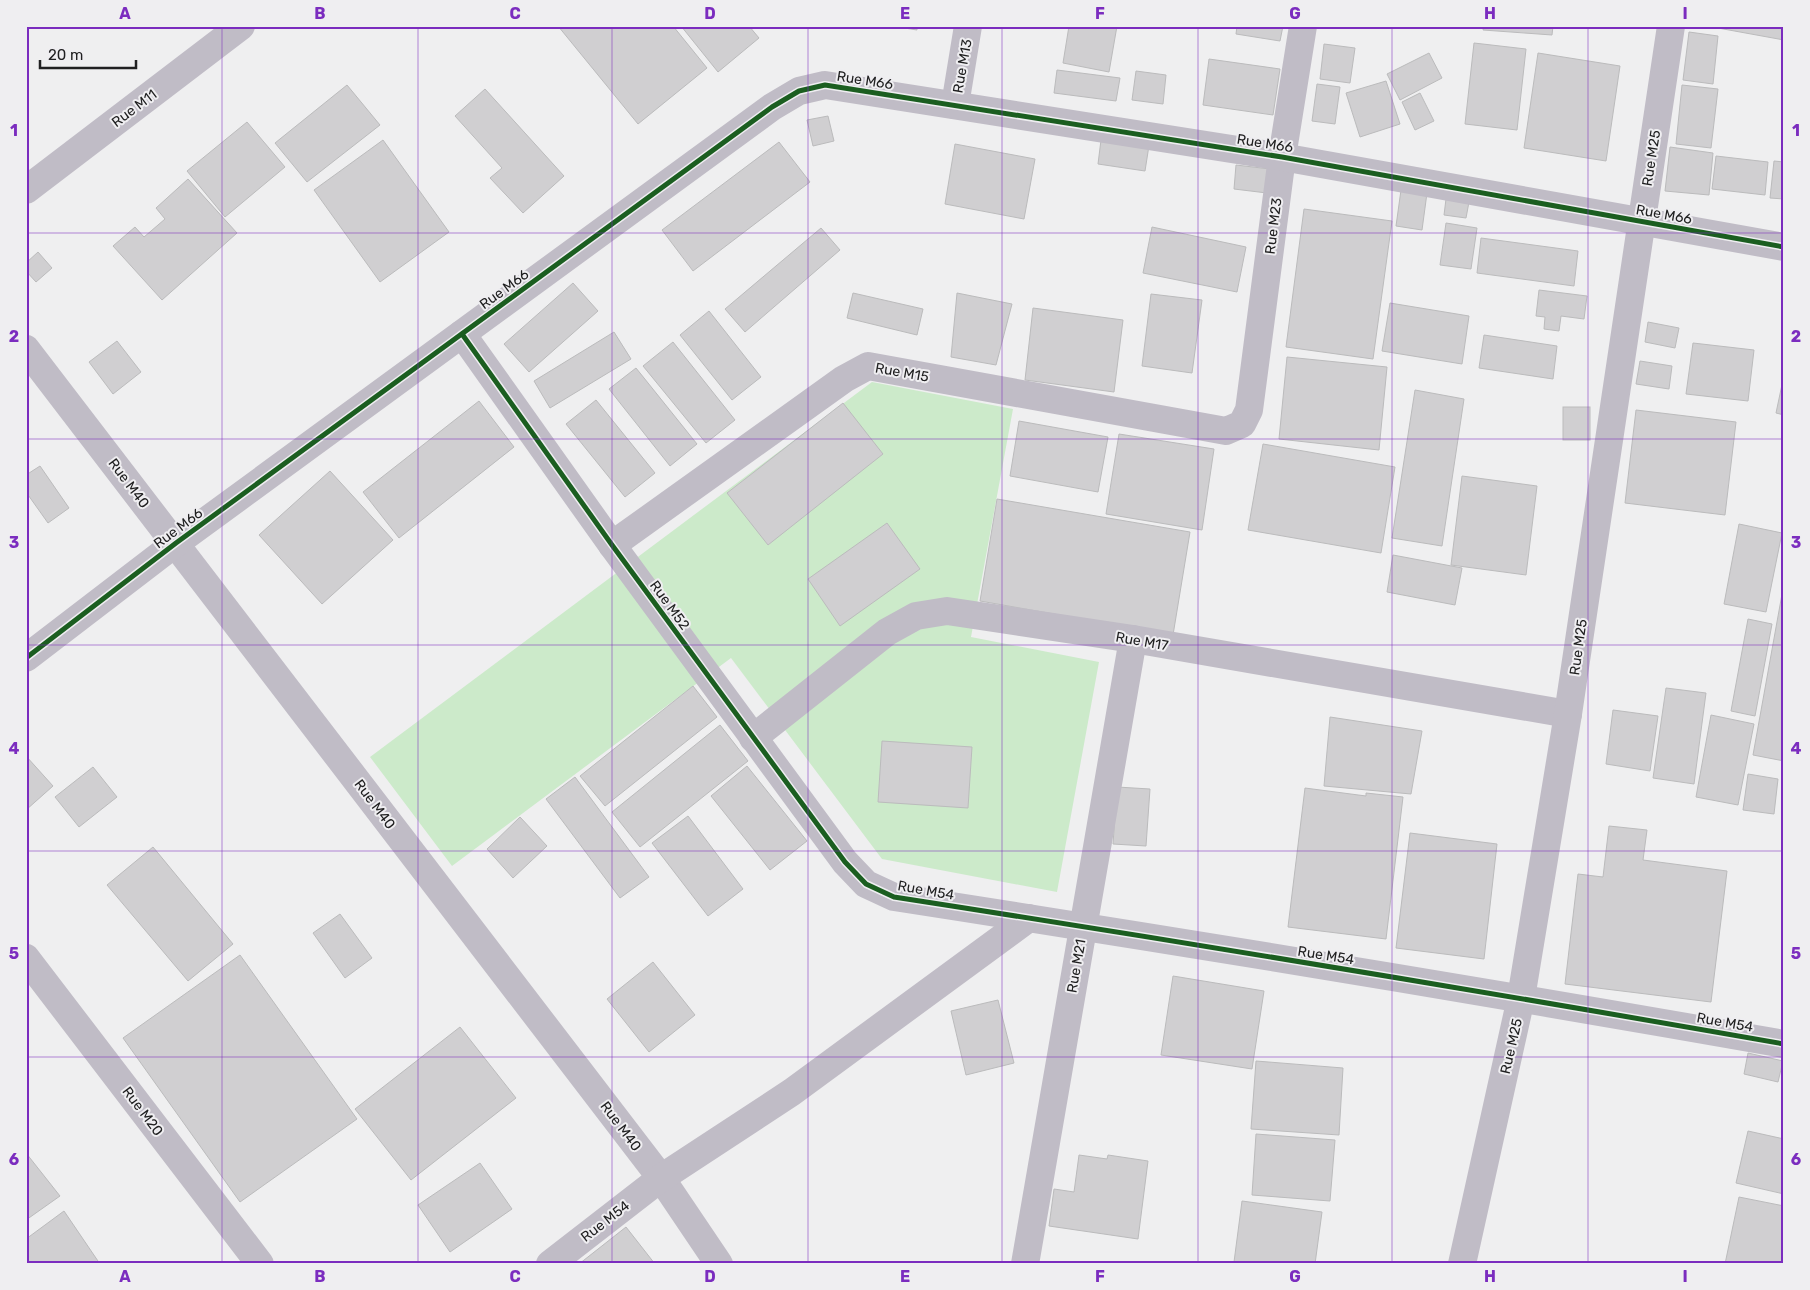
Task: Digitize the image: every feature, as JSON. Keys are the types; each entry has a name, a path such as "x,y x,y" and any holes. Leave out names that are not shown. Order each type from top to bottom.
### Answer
{"street":[{"name":"Rue M13","path":"955,105 968,26"},
{"name":"Rue M23","path":"1242,424 1249,410 1282,157 1303,26"},
{"name":"Rue M25","path":"1462,1264 1521,998 1568,714 1671,26"},
{"name":"Rue M11","path":"26,190 228,30"},
{"name":"Rue M66","path":"26,658 176,544 462,334 772,107 799,91 825,85 955,105 1282,157 1784,247"},
{"name":"Rue M52","path":"462,334 612,545 753,738 845,862 866,884"},
{"name":"Rue M40","path":"26,348 661,1178 719,1264"},
{"name":"Rue M15","path":"612,545 844,379 868,366 1226,431 1242,424"},
{"name":"Rue M17","path":"753,738 886,632 916,616 947,611 1133,639 1568,714"},
{"name":"Rue M21","path":"1025,1264 1133,639"},
{"name":"Rue M54","path":"866,884 894,897 1521,998 1784,1044"},
{"name":"Rue M54","path":"550,1264 661,1178 792,1092 1028,918"},
{"name":"Rue M20","path":"26,958 260,1264"}],"green space":[{"path":"872,382 1013,409 971,637 1099,662 1057,892 882,859 731,658 452,866 370,757"}],"building":[{"path":"558,26 673,26 707,68 638,124"},
{"path":"681,26 749,26 759,38 718,72"},
{"path":"892,26 917,26 917,30"},
{"path":"1069,26 1117,26 1109,72 1063,63"},
{"path":"1237,26 1283,26 1280,41 1236,34"},
{"path":"1484,26 1553,26 1552,35 1483,30"},
{"path":"1707,26 1784,26 1784,40"},
{"path":"1689,32 1718,36 1713,84 1683,80"},
{"path":"1474,43 1526,49 1517,130 1465,124"},
{"path":"1324,44 1355,48 1350,83 1320,79"},
{"path":"1429,53 1442,78 1400,100 1387,74"},
{"path":"1538,53 1620,66 1606,161 1524,148"},
{"path":"1209,59 1280,69 1273,115 1203,105"},
{"path":"1057,70 1120,78 1116,101 1054,93"},
{"path":"1136,71 1166,75 1163,104 1132,100"},
{"path":"1386,81 1400,124 1360,137 1346,93"},
{"path":"1317,84 1340,87 1335,124 1312,121"},
{"path":"347,85 380,125 307,182 275,143"},
{"path":"1682,85 1718,89 1711,148 1676,144"},
{"path":"485,89 564,176 523,213 490,178 502,168 455,116"},
{"path":"1420,93 1434,121 1415,130 1402,102"},
{"path":"828,116 834,141 813,146 807,120"},
{"path":"247,122 285,167 225,217 187,171"},
{"path":"1102,132 1150,139 1145,171 1098,164"},
{"path":"383,140 449,232 380,282 314,190"},
{"path":"779,142 810,182 693,271 662,230"},
{"path":"955,144 1035,159 1024,219 945,204"},
{"path":"1670,147 1713,153 1709,195 1665,191"},
{"path":"1716,156 1768,162 1765,195 1712,189"},
{"path":"1774,161 1784,162 1784,199 1770,198"},
{"path":"1236,165 1270,169 1267,193 1234,189"},
{"path":"188,179 237,233 162,300 113,246 135,227 144,237 165,219 156,208"},
{"path":"1401,190 1427,193 1422,230 1396,226"},
{"path":"1446,199 1469,202 1466,218 1444,215"},
{"path":"1304,209 1392,221 1373,359 1286,347"},
{"path":"1446,223 1477,228 1471,269 1440,265"},
{"path":"1152,227 1246,247 1237,292 1143,273"},
{"path":"821,228 840,250 745,332 725,309"},
{"path":"1481,238 1578,251 1574,286 1477,273"},
{"path":"38,252 52,268 36,282 26,271 26,263"},
{"path":"573,283 598,311 529,372 504,344"},
{"path":"1539,290 1587,296 1584,319 1561,316 1559,331 1544,329 1545,317 1536,316"},
{"path":"853,293 923,309 917,335 847,318"},
{"path":"957,293 1012,304 996,365 951,357"},
{"path":"1151,294 1202,300 1192,373 1142,366"},
{"path":"1390,303 1469,316 1462,364 1382,351"},
{"path":"1033,308 1123,320 1114,392 1025,380"},
{"path":"709,311 761,377 732,400 680,335"},
{"path":"1648,322 1679,328 1675,348 1645,342"},
{"path":"614,332 631,359 550,408 534,381"},
{"path":"1484,335 1557,346 1553,379 1479,368"},
{"path":"117,341 141,372 113,394 89,362"},
{"path":"673,342 735,420 706,443 643,366"},
{"path":"1693,343 1754,350 1748,401 1686,394"},
{"path":"1287,357 1387,367 1379,450 1279,439"},
{"path":"1640,361 1672,366 1669,389 1636,384"},
{"path":"636,368 697,444 670,466 609,389"},
{"path":"1784,375 1784,415 1776,413"},
{"path":"1415,390 1464,399 1442,546 1392,538"},
{"path":"596,400 655,473 625,497 566,424"},
{"path":"479,401 514,447 399,538 363,492"},
{"path":"843,403 883,454 768,545 727,493"},
{"path":"1563,407 1590,407 1590,440 1563,440"},
{"path":"1636,410 1736,422 1725,515 1625,503"},
{"path":"1019,421 1108,437 1098,492 1010,476"},
{"path":"1119,434 1214,449 1202,530 1106,514"},
{"path":"1263,444 1395,467 1381,553 1248,530"},
{"path":"40,466 69,508 48,523 26,492 26,475"},
{"path":"330,471 393,540 322,604 259,535"},
{"path":"1462,476 1537,486 1526,575 1451,565"},
{"path":"997,499 1190,532 1173,635 980,601"},
{"path":"887,523 920,569 840,626 808,579"},
{"path":"1739,524 1782,533 1766,612 1724,604"},
{"path":"1393,555 1462,568 1455,605 1387,592"},
{"path":"1784,583 1784,761 1753,755"},
{"path":"1748,619 1772,624 1755,716 1731,711"},
{"path":"693,686 717,717 605,806 580,776"},
{"path":"1666,688 1706,693 1694,784 1653,778"},
{"path":"1613,710 1658,716 1650,771 1606,764"},
{"path":"1711,715 1754,724 1738,805 1696,797"},
{"path":"1330,717 1422,731 1411,794 1324,786"},
{"path":"720,725 748,761 640,847 612,812"},
{"path":"882,741 972,747 968,808 878,802"},
{"path":"26,756 53,786 26,810"},
{"path":"747,766 807,841 770,870 711,796"},
{"path":"93,767 117,797 79,827 55,797"},
{"path":"1748,774 1778,779 1774,814 1743,810"},
{"path":"575,777 649,877 620,898 546,799"},
{"path":"1117,787 1150,789 1146,846 1113,844"},
{"path":"1305,788 1366,796 1366,793 1403,797 1386,939 1288,927"},
{"path":"688,816 743,889 708,916 652,843"},
{"path":"520,817 547,846 513,878 487,849"},
{"path":"1609,826 1647,830 1643,860 1727,871 1711,1002 1565,984 1578,874 1603,877"},
{"path":"1410,833 1497,844 1484,959 1396,948"},
{"path":"153,847 233,944 188,981 107,885"},
{"path":"340,914 372,958 345,978 313,933"},
{"path":"240,955 357,1119 240,1202 123,1038"},
{"path":"653,962 695,1015 649,1052 607,999"},
{"path":"1173,976 1264,991 1252,1069 1161,1055"},
{"path":"998,1000 1014,1063 966,1075 951,1011"},
{"path":"460,1027 516,1098 411,1180 355,1109"},
{"path":"1748,1053 1783,1061 1778,1082 1744,1074"},
{"path":"1256,1061 1343,1068 1339,1135 1251,1129"},
{"path":"1748,1131 1784,1139 1784,1194 1736,1183"},
{"path":"1256,1134 1335,1140 1330,1201 1252,1195"},
{"path":"26,1153 60,1196 26,1220"},
{"path":"1079,1155 1107,1159 1108,1155 1148,1161 1138,1239 1049,1226 1054,1189 1074,1192"},
{"path":"480,1163 512,1209 450,1252 418,1205"},
{"path":"1739,1197 1784,1206 1784,1264 1725,1264"},
{"path":"1242,1201 1322,1212 1315,1264 1234,1262"},
{"path":"64,1211 100,1264 30,1264 26,1259 26,1239"},
{"path":"626,1227 655,1264 579,1264"}],"cycle path":[{"path":"26,658 176,543 772,107 799,91 825,85 1282,157 1784,247"},
{"path":"462,334 612,545 845,862 866,884 894,897 1339,968 1784,1044"}]}
